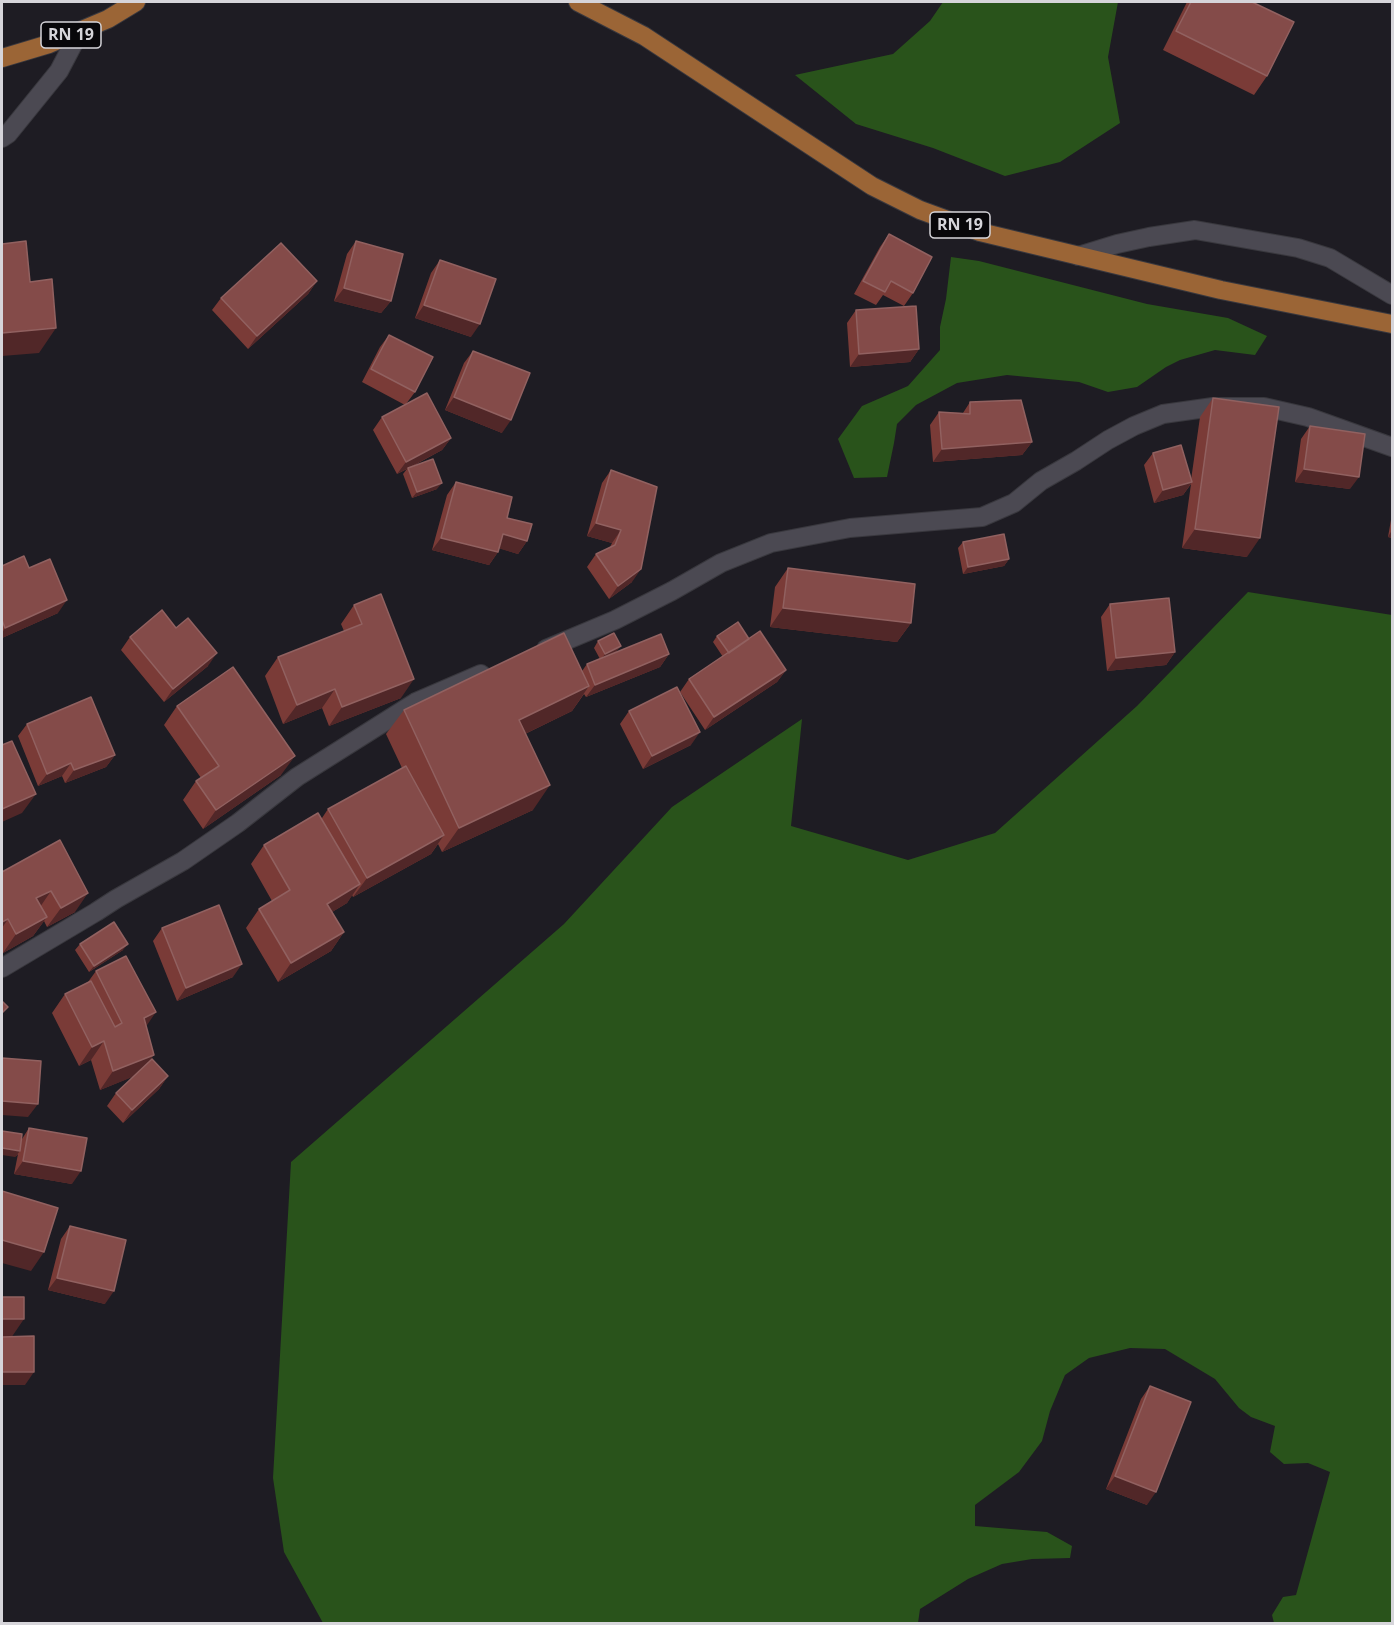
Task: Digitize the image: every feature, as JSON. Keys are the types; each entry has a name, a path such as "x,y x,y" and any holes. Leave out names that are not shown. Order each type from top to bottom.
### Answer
{"main road":[{"name":"RN 19","path":"2,58 49,44 108,19 136,2"},
{"name":"RN 19","path":"578,2 644,36 872,186 920,210 980,232 1078,256 1221,290 1392,324"}],"street":[{"path":"2,138 8,134 59,71 80,31"},
{"path":"1078,256 1117,244 1195,230 1298,248 1330,258 1392,295"},
{"path":"530,655 615,620 722,563 771,543 850,528 982,518 1014,503 1041,481 1117,435 1163,414 1213,407 1264,407 1308,417 1392,447"},
{"path":"2,968 183,861 238,823 297,777 416,702 498,668"}],"green space":[{"path":"943,2 1118,2 1108,57 1120,123 1060,162 1005,176 933,148 856,124 795,75 893,54 930,21"},
{"path":"951,257 979,261 1147,304 1228,318 1267,336 1255,355 1215,350 1180,360 1137,387 1108,392 1079,382 1007,375 957,383 916,405 897,424 887,477 854,478 838,439 862,406 908,386 940,350 940,327"},
{"path":"1248,592 1392,615 1392,1623 1274,1623 1272,1615 1283,1597 1296,1595 1330,1472 1308,1463 1284,1464 1270,1452 1275,1426 1251,1417 1239,1408 1215,1379 1165,1349 1130,1348 1089,1358 1065,1375 1050,1411 1042,1441 1019,1472 975,1505 975,1526 1047,1532 1072,1546 1070,1558 1032,1559 1002,1564 968,1579 920,1609 918,1623 323,1623 284,1552 273,1478 291,1162 564,924 672,807 802,719 791,826 908,860 995,833 1137,706"}],"building":[{"path":"1191,2 1252,2 1294,22 1267,76 1176,31"},
{"path":"889,234 932,257 913,293 891,281 885,292 863,281"},
{"path":"26,241 30,282 52,279 56,328 2,333 2,244"},
{"path":"356,241 403,254 391,301 344,288"},
{"path":"281,243 317,281 257,336 221,298"},
{"path":"440,260 496,279 480,324 424,305"},
{"path":"916,306 919,349 859,354 856,310"},
{"path":"389,335 433,357 415,392 371,369"},
{"path":"473,351 530,373 511,420 454,397"},
{"path":"427,393 451,438 406,462 382,417"},
{"path":"1213,398 1279,407 1260,538 1195,529"},
{"path":"1021,400 1032,442 942,449 939,412 970,414 970,402"},
{"path":"1310,426 1365,434 1359,477 1304,469"},
{"path":"1181,445 1192,482 1163,490 1153,453"},
{"path":"433,459 442,483 417,492 408,468"},
{"path":"611,470 657,487 641,569 618,586 596,554 615,545 621,530 596,523"},
{"path":"456,482 512,497 507,518 532,524 527,541 503,534 498,552 441,538"},
{"path":"1004,534 1009,559 968,567 963,542"},
{"path":"24,556 29,568 50,559 67,600 5,628 2,620 2,566"},
{"path":"788,568 915,584 911,623 783,608"},
{"path":"381,594 414,679 342,707 335,689 297,705 278,657 362,624 354,605"},
{"path":"1169,598 1175,652 1116,658 1110,604"},
{"path":"162,610 176,628 188,618 217,653 173,689 130,637"},
{"path":"738,622 749,639 729,653 717,636"},
{"path":"760,631 786,670 714,717 689,679"},
{"path":"564,633 589,686 519,720 550,785 459,828 404,710"},
{"path":"614,633 621,646 605,654 598,641"},
{"path":"661,634 669,654 595,685 587,664"},
{"path":"233,667 295,756 216,810 196,781 219,766 177,706"},
{"path":"677,687 700,732 652,756 629,711"},
{"path":"91,697 115,755 74,770 71,763 47,774 27,724"},
{"path":"12,741 36,794 2,809 2,745"},
{"path":"406,766 444,835 367,878 328,809"},
{"path":"318,813 360,884 327,904 344,932 291,963 259,909 290,890 264,845"},
{"path":"60,840 88,893 61,908 51,891 36,898 47,917 16,934 8,919 2,922 2,872"},
{"path":"219,905 242,964 186,988 162,928"},
{"path":"114,922 128,944 94,966 80,944"},
{"path":"126,956 156,1012 144,1018 154,1055 113,1071 104,1041 92,1047 65,994 91,981 115,1027 122,1023 96,971"},
{"path":"2,1001 8,1007 2,1013"},
{"path":"2,1058 41,1061 38,1104 2,1101"},
{"path":"152,1059 168,1076 132,1110 116,1093"},
{"path":"29,1128 87,1138 81,1171 23,1161"},
{"path":"2,1131 22,1134 20,1151 2,1148"},
{"path":"2,1191 58,1208 44,1252 2,1240"},
{"path":"70,1226 126,1240 114,1291 57,1278"},
{"path":"2,1297 24,1297 24,1319 2,1319"},
{"path":"34,1336 34,1372 2,1372 2,1337"},
{"path":"1150,1386 1191,1402 1156,1492 1115,1476"}]}
